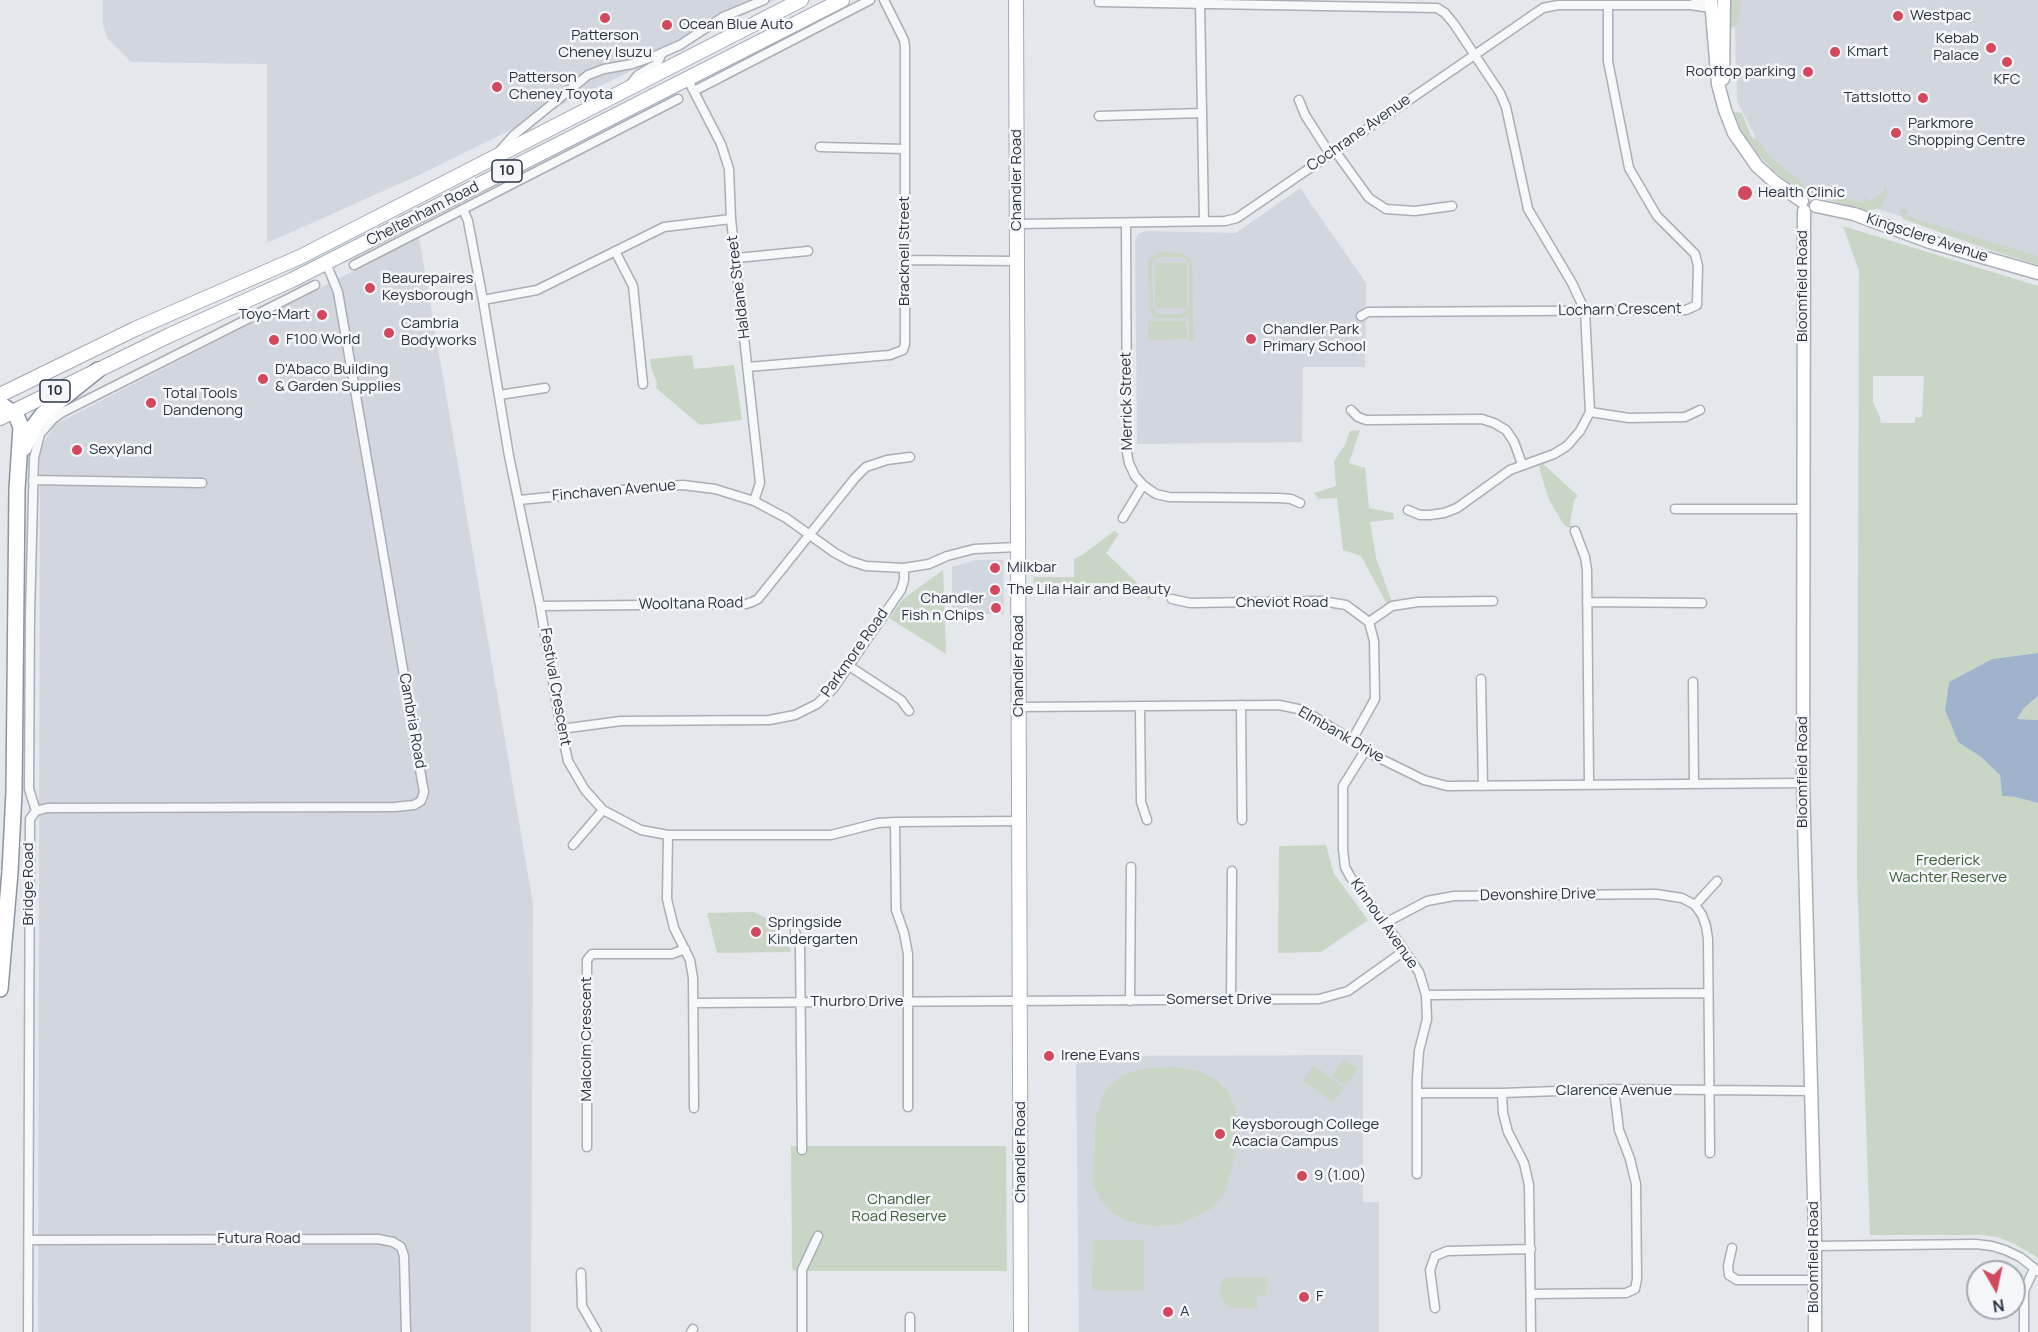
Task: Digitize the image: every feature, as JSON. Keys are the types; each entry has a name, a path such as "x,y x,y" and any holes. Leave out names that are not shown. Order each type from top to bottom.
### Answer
{"highway":[{"path":"17,489 29,434 43,414 98,370"},
{"path":"0,989 14,792 17,489 21,427 20,421 4,411"}],"main road":[{"name":"Cheltenham Road","path":"0,395 135,329 316,249 801,0"},
{"name":"Cheltenham Road","path":"4,411 292,280 691,85 842,0"},
{"name":"Chandler Road","path":"1016,0 1021,1332"},
{"path":"656,75 678,74 691,85"},
{"path":"316,249 326,263"}],"street":[{"name":"Cheltenham Road","path":"490,161 514,135 582,78 597,71 632,64 662,53 680,45 723,17 764,0"},
{"name":"Cheltenham Road","path":"691,85 870,0"},
{"name":"Bracknell Street","path":"748,367 890,355 903,350 906,260 905,47 904,40 884,0"},
{"path":"1099,2 1437,8 1445,13 1500,93 1506,107 1528,209 1572,283 1585,311 1590,412 1580,431 1567,446 1554,454 1522,464 1457,508 1444,513 1420,514 1408,510"},
{"path":"1709,2 1724,3"},
{"name":"Cochrane Avenue","path":"1017,224 1225,221 1237,218 1543,8 1558,5 1690,5 1709,2"},
{"name":"Kingsclere Avenue","path":"1709,2 1715,69 1722,101 1734,133 1749,156 1766,175 1807,206 1854,214 1930,242 2038,273"},
{"name":"Kingsclere Avenue","path":"1722,101 1724,3"},
{"path":"1200,4 1204,221"},
{"name":"Locharn Crescent","path":"1360,316 1368,312 1686,310 1697,305 1698,259 1657,216 1629,168 1608,61 1608,4"},
{"path":"627,89 638,75 658,64 662,53"},
{"name":"Haldane Street","path":"691,85 721,144 729,169 731,219 760,483 754,501"},
{"name":"Cheltenham Road","path":"354,265 678,99"},
{"path":"1299,100 1305,115 1332,153 1369,198 1386,209 1415,211 1452,206"},
{"path":"1099,116 1202,112"},
{"path":"820,147 905,149"},
{"name":"Bloomfield Road","path":"1807,206 1803,509 1803,783 1815,1246 1815,1332"},
{"name":"Festival Crescent","path":"463,209 468,221 568,761 585,790 603,810 641,830 668,836 831,835 878,823 1019,821"},
{"path":"483,300 537,290 664,227 731,219"},
{"name":"Merrick Street","path":"1126,223 1127,453 1135,476 1143,484"},
{"path":"375,238 391,245"},
{"path":"615,251 633,286 643,384"},
{"path":"737,258 808,251"},
{"path":"906,260 1017,261"},
{"name":"Cambria Road","path":"36,811 47,808 395,807 414,805 421,801 424,792 338,292 326,263"},
{"path":"285,300 292,280"},
{"path":"65,396 89,399 315,285"},
{"path":"499,396 545,388"},
{"name":"Bridge Road","path":"28,1332 30,819 36,811 29,789 34,452 38,439 52,419 89,399"},
{"path":"1351,410 1358,417 1366,420 1482,419 1506,430 1514,442 1522,464"},
{"path":"1590,412 1629,418 1685,417 1700,410"},
{"name":"Wooltana Road","path":"540,606 746,604 758,599 866,467 887,460 910,457"},
{"path":"33,480 202,483"},
{"path":"1123,518 1143,484 1156,494 1169,497 1280,498 1300,503"},
{"name":"Finchaven Avenue","path":"519,500 683,485 715,489 754,501 786,518 850,561 866,566 904,568"},
{"path":"1675,509 1803,509"},
{"path":"1575,531 1585,558 1589,784"},
{"path":"904,568 929,564 947,556 974,549 1017,547"},
{"name":"Parkmore Road","path":"561,729 634,720 783,718 803,712 826,698 849,666 900,590 904,580 904,568"},
{"name":"Cheviot Road","path":"1172,599 1190,603 1322,601 1347,605 1369,622"},
{"path":"1352,740 1375,699 1374,641 1369,622 1392,606 1418,602 1493,601"},
{"path":"1587,602 1702,603"},
{"path":"849,666 901,700 909,711"},
{"path":"1481,679 1482,786"},
{"path":"1693,682 1694,784"},
{"path":"1241,705 1242,820"},
{"name":"Elmbank Drive","path":"1019,707 1279,705 1302,710 1352,740 1365,751 1424,780 1447,786 1803,783"},
{"path":"1140,707 1141,802 1147,820"},
{"name":"Kinnoul Avenue","path":"1365,751 1343,786 1342,849 1351,878 1419,972 1426,995 1427,1019 1419,1051 1417,1174"},
{"path":"573,845 603,810"},
{"path":"894,822 896,910 908,954 908,1107"},
{"path":"668,836 667,899 674,928 690,960 693,978 694,1108"},
{"path":"1130,1001 1131,867"},
{"path":"1231,1000 1232,870"},
{"path":"1710,1153 1708,939 1707,926 1695,905 1717,881"},
{"name":"Devonshire Drive","path":"1385,923 1427,901 1454,896 1656,894 1682,898 1695,905"},
{"path":"795,932 800,944 802,1150"},
{"name":"Malcolm Crescent","path":"587,1147 587,960 592,954 672,954 685,950"},
{"name":"Somerset Drive","path":"1020,1001 1319,999 1348,991 1404,951"},
{"path":"1426,995 1708,993"},
{"name":"Thurbro Drive","path":"694,1003 1020,1001"},
{"path":"1531,1294 1626,1293 1635,1289 1637,1279 1636,1184 1619,1130 1614,1089"},
{"name":"Clarence Avenue","path":"1418,1093 1614,1089 1811,1091"},
{"path":"1502,1093 1503,1113 1508,1132 1524,1163 1529,1185 1532,1332"},
{"path":"802,1332 802,1270 818,1236"},
{"name":"Futura Road","path":"29,1240 378,1239 393,1242 401,1247 404,1256 406,1332"},
{"path":"1815,1246 1976,1244 2005,1250 2020,1257 2036,1270 2024,1292 2024,1332"},
{"path":"1732,1248 1728,1266 1729,1275 1737,1280 1815,1280"},
{"path":"1435,1308 1430,1270 1435,1256 1447,1251 1531,1249"},
{"path":"580,1273 582,1306 597,1332"},
{"path":"910,1317 910,1332"}],"shaded area":[{"path":"103,0 775,0 417,176 267,243 267,64 131,62 108,39 103,25"},
{"name":"Parkmore Shopping Centre","path":"1734,0 2038,0 2038,259 1807,187 1764,154 1737,101"},
{"name":"Chandler Park Primary School","path":"1300,188 1366,283 1365,367 1303,367 1302,442 1137,444 1135,240 1138,234 1147,231 1236,233"},
{"path":"419,237 533,904 531,1332 38,1332 40,450 54,425"},
{"path":"976,560 1003,560 1004,614 952,614 952,567"},
{"name":"Keysborough College Acacia Campus","path":"1363,1055 1363,1202 1379,1202 1379,1332 1079,1332 1076,1066 1080,1056"}],"green space":[{"path":"1731,0 1742,0 1737,25 1731,28"},
{"path":"1734,112 1742,113 1752,138 1757,139 1770,157 1807,187 1863,203 1865,197 1869,202 1885,191 1883,186 1887,192 1883,204 1880,208 1867,211 1800,192 1772,169 1752,148"},
{"path":"1908,210 1906,216 2038,256 2038,265 1903,219 1900,211"},
{"name":"Frederick Wachter Reserve","path":"1843,226 2038,286 2038,653 1992,659 1949,682 1945,710 1958,742 1981,757 2000,775 2002,796 2038,803 2038,1258 2013,1243 1997,1237 1870,1235 1857,874 1859,271","holes":["1873,376 1924,376 1922,417 1915,417 1915,423 1881,423 1873,402"]},
{"path":"1159,252 1183,253 1192,260 1194,341 1189,341 1189,316 1180,319 1160,319 1153,316 1149,310 1148,262","holes":["1160,257 1182,257 1189,264 1189,307 1182,314 1156,313 1153,307 1152,266 1154,260"]},
{"path":"1155,263 1187,263 1187,308 1155,308"},
{"path":"1148,321 1186,321 1187,339 1148,340"},
{"path":"692,355 694,369 734,365 742,420 700,425 656,388 657,382 650,359"},
{"path":"1360,430 1349,463 1365,468 1369,508 1393,513 1394,519 1370,522 1376,558 1392,602 1387,604 1361,556 1343,550 1337,498 1318,499 1314,493 1336,486 1334,461 1345,445 1350,431"},
{"path":"1539,460 1578,496 1574,500 1570,523 1575,531 1564,525 1549,500"},
{"path":"1114,531 1119,534 1106,553 1151,596 1150,600 1126,583 1033,583 1034,577 1074,577 1074,559"},
{"path":"943,570 946,654 889,618 903,599"},
{"path":"2038,696 2038,720 2017,719 2024,708"},
{"path":"1326,845 1334,874 1368,920 1321,952 1278,953 1279,846"},
{"path":"754,912 782,926 779,930 781,940 790,947 791,952 717,953 707,913"},
{"path":"1344,1059 1358,1069 1346,1086 1332,1076"},
{"path":"1314,1065 1344,1088 1333,1103 1303,1080"},
{"path":"1175,1067 1200,1071 1216,1080 1229,1093 1236,1114 1236,1141 1225,1192 1213,1208 1177,1225 1151,1226 1127,1221 1111,1211 1100,1200 1093,1182 1096,1115 1106,1089 1124,1074 1148,1068"},
{"name":"Chandler Road Reserve","path":"791,1146 1006,1146 1007,1271 794,1271 792,1268"},
{"path":"1093,1240 1144,1240 1144,1291 1092,1290"},
{"path":"1268,1277 1265,1296 1257,1295 1257,1309 1228,1307 1219,1294 1224,1278"}],"water":[{"path":"2038,653 2038,696 2024,708 2017,719 2038,720 2038,803 2002,796 2000,775 1981,757 1958,742 1945,710 1949,682 1992,659"}],"place":[{"name":"Westpac","path":"1898,16"},
{"name":"Patterson Cheney Isuzu","path":"605,18"},
{"name":"Ocean Blue Auto","path":"667,25"},
{"name":"Kebab Palace","path":"1991,48"},
{"name":"Kmart","path":"1835,52"},
{"name":"KFC","path":"2007,62"},
{"name":"Rooftop parking","path":"1808,72"},
{"name":"Patterson Cheney Toyota","path":"497,87"},
{"name":"Tattslotto","path":"1923,98"},
{"name":"Parkmore Shopping Centre","path":"1896,133"},
{"name":"Health Clinic","path":"1745,193"},
{"name":"Beaurepaires Keysborough","path":"370,288"},
{"name":"Toyo-Mart","path":"322,315"},
{"name":"Cambria Bodyworks","path":"389,333"},
{"name":"Chandler Park Primary School","path":"1251,339"},
{"name":"F100 World","path":"274,340"},
{"name":"D'Abaco Building & Garden Supplies","path":"263,379"},
{"name":"Total Tools Dandenong","path":"151,403"},
{"name":"Sexyland","path":"77,450"},
{"name":"Milkbar","path":"995,568"},
{"name":"The Lila Hair and Beauty","path":"995,590"},
{"name":"Chandler Fish n Chips","path":"996,608"},
{"name":"Springside Kindergarten","path":"756,932"},
{"name":"Irene Evans","path":"1049,1056"},
{"name":"Keysborough College Acacia Campus","path":"1220,1134"},
{"name":"9 (1.00)","path":"1302,1176"},
{"name":"F","path":"1304,1297"},
{"name":"A","path":"1168,1312"}]}
